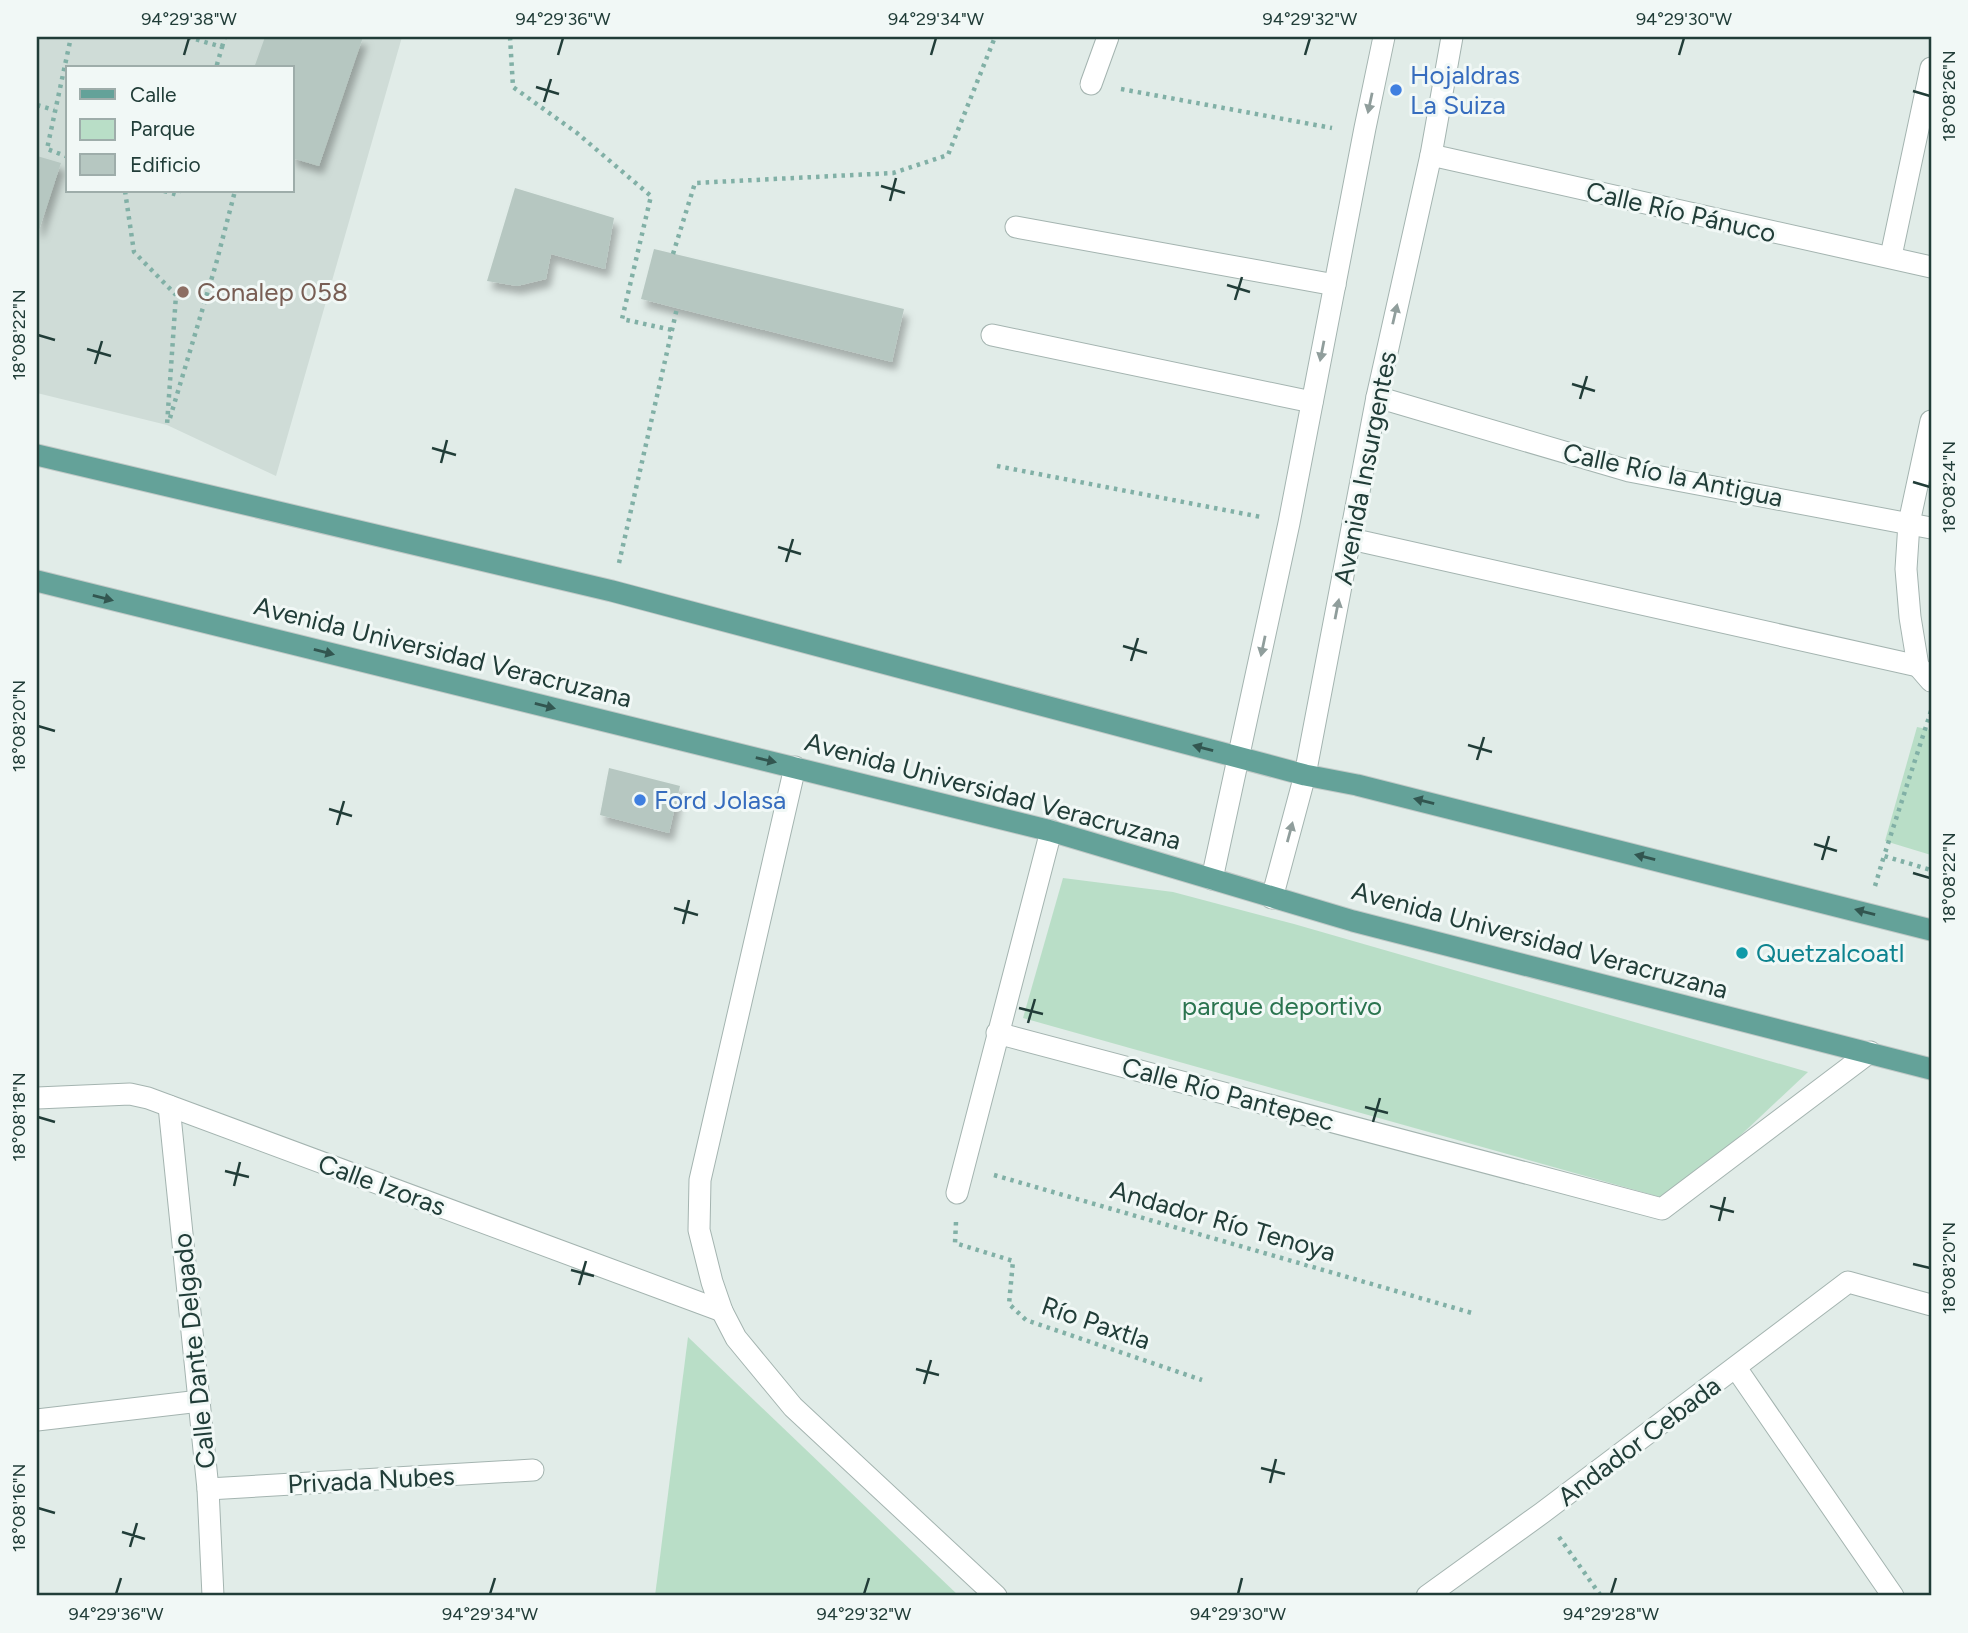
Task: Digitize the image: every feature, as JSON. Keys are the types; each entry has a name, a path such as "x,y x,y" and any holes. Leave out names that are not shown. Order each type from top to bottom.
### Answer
{"main road":[{"path":"37,454 612,591 1305,775 1370,788 1931,930"},
{"name":"Avenida Universidad Veracruzana","path":"37,581 1051,831 1366,924 1931,1069"}],"street":[{"path":"1091,84 1108,37"},
{"path":"1212,879 1289,523 1384,37"},
{"name":"Avenida Insurgentes","path":"1272,898 1305,775 1377,397 1431,155 1452,37"},
{"path":"1891,256 1931,68"},
{"name":"Calle Río Pánuco","path":"1431,155 1931,267"},
{"path":"1016,228 1335,285"},
{"path":"992,335 1312,402"},
{"name":"Calle Río la Antigua","path":"1377,397 1629,471 1931,528"},
{"path":"1351,539 1925,673 1910,618 1906,569 1909,523 1931,421"},
{"path":"794,767 700,1180 699,1230 712,1282 722,1311 736,1338 793,1408 996,1596"},
{"path":"957,1193 1051,831"},
{"name":"Calle Río Pantepec","path":"997,1033 1662,1209 1870,1052"},
{"name":"Calle Izoras","path":"37,1098 130,1094 169,1106 722,1311"},
{"name":"Calle Dante Delgado","path":"169,1106 208,1489 213,1596"},
{"name":"Andador Cebada","path":"1427,1596 1542,1513 1848,1282 1931,1305"},
{"path":"1736,1368 1893,1596"},
{"path":"37,1420 200,1401"},
{"name":"Privada Nubes","path":"208,1489 533,1470"}],"path":[{"path":"66,156 47,149 71,37"},
{"path":"188,37 222,47"},
{"path":"217,66 225,37"},
{"path":"510,37 513,87 578,133 652,196 622,318 672,330"},
{"path":"673,254 695,183 893,173 948,155 996,37"},
{"path":"1091,84 1344,130"},
{"path":"37,105 54,110"},
{"path":"125,192 134,252 176,295 167,425 216,264 235,192"},
{"path":"612,591 677,308"},
{"path":"997,466 1289,523"},
{"path":"1931,710 1884,856 1931,870"},
{"name":"Andador Río Tenoya","path":"963,1167 1472,1313"},
{"name":"Río Paxtla","path":"957,1193 955,1243 1013,1261 1009,1304 1026,1320 1202,1380"},
{"path":"1542,1513 1601,1596"}],"shaded area":[{"name":"Conalep 058","path":"37,37 402,37 276,476 167,425 37,393"}],"green space":[{"path":"1917,727 1931,730 1931,855 1885,841"},
{"name":"parque deportivo","path":"1063,878 1173,892 1294,924 1808,1072 1726,1149 1660,1197 1023,1018"},
{"path":"688,1337 959,1596 655,1596"}],"building":[{"path":"265,37 363,37 319,166 294,159 294,66 255,66"},
{"path":"37,156 61,163 39,230 37,229"},
{"path":"515,188 614,218 605,269 551,254 546,279 517,286 487,281"},
{"path":"654,249 904,309 892,362 641,299"},
{"name":"Ford Jolasa","path":"609,768 680,786 669,833 600,815"}],"place":[{"name":"Hojaldras La Suiza","path":"1396,90"},
{"name":"Conalep 058","path":"183,292"},
{"name":"Ford Jolasa","path":"640,800"},
{"name":"Quetzalcoatl","path":"1742,953"}]}
